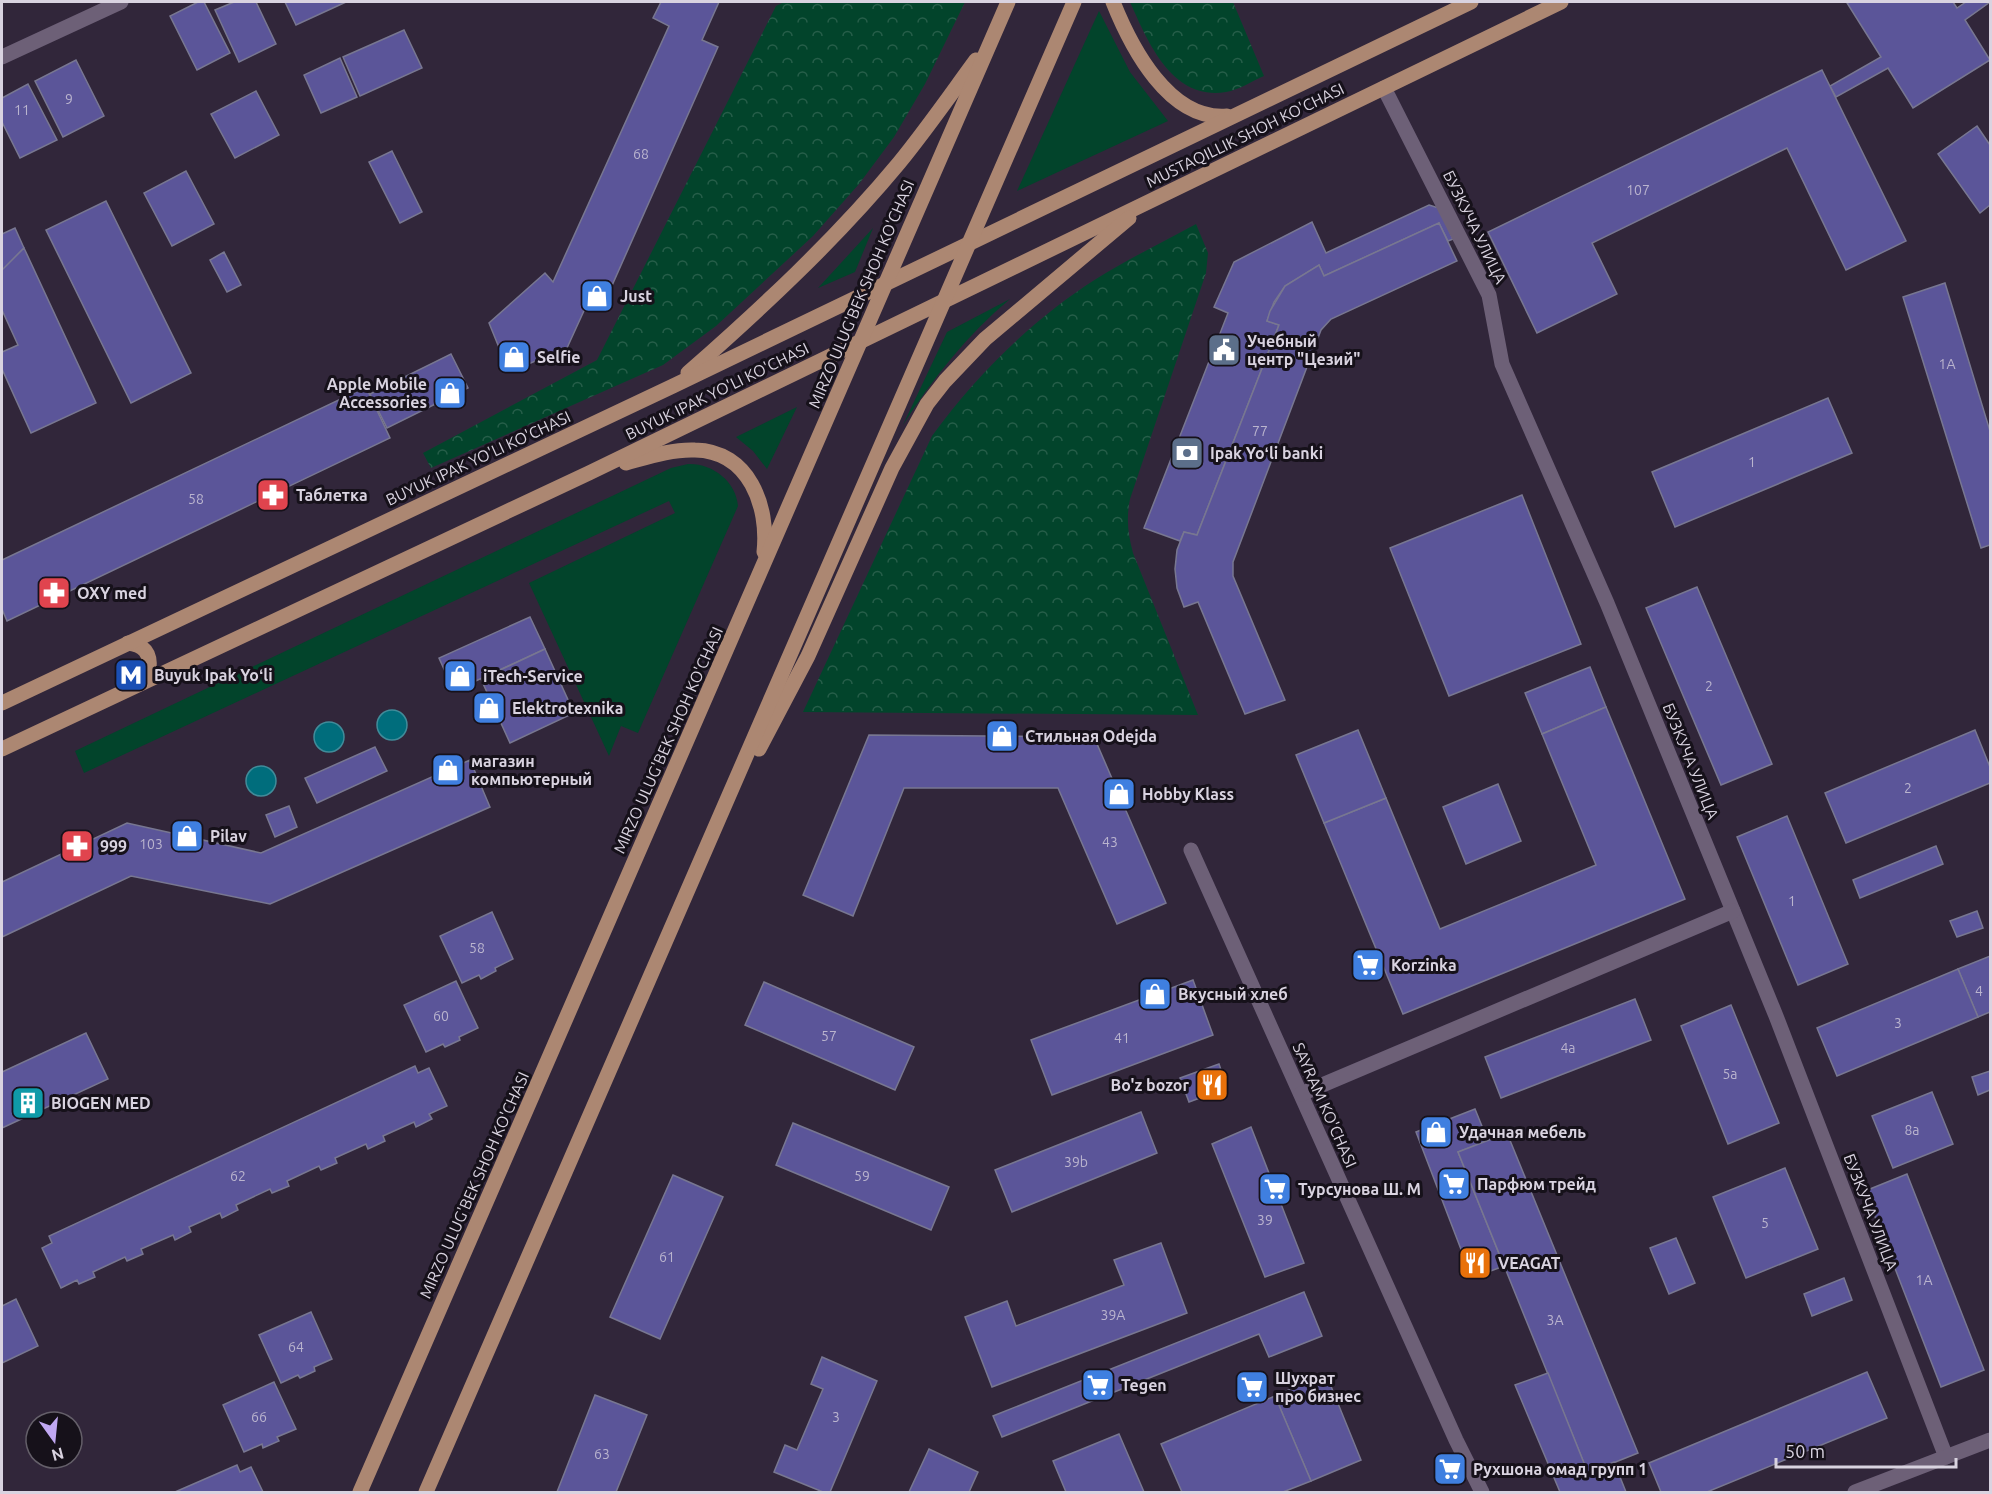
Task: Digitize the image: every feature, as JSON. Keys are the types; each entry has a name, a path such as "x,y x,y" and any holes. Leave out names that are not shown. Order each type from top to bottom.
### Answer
{"main road":[{"name":"MIRZO ULUG'BEK SHOH KO'CHASI","path":"360,1492 1008,2"},
{"path":"426,1492 1074,2"},
{"path":"1113,2 1136,51 1166,90 1181,104 1197,113 1211,117 1241,112"},
{"name":"MUSTAQILLIK SHOH KO'CHASI","path":"969,244 1471,2"},
{"name":"MUSTAQILLIK SHOH KO'CHASI","path":"944,301 1561,2"},
{"path":"673,386 744,324 828,243 900,162 992,39"},
{"path":"703,855 808,656 892,468 927,404 945,381 985,339 1149,201"},
{"name":"BUYUK IPAK YO'LI KO'CHASI","path":"2,703 969,244"},
{"path":"860,342 944,301"},
{"name":"BUYUK IPAK YO'LI KO'CHASI","path":"589,473 860,342"},
{"path":"2,749 589,473 656,454 703,450 734,464 747,477 762,504 766,532 761,570"},
{"path":"128,643 144,648 150,662 145,677 135,686"}],"street":[{"path":"2,57 121,2"},
{"name":"БУЗКУЧА УЛИЦА","path":"1384,87 1489,295 1502,364 1607,603 1733,911 1946,1457"},
{"name":"SAYRAM KO'CHASI","path":"1191,850 1456,1440 1482,1492"},
{"path":"1301,1094 1733,911"},
{"name":"SAYRAM KO'CHASI","path":"1456,1440 1475,1492"},
{"path":"1855,1492 1990,1440"}],"green space":[{"path":"784,2 965,2 925,84 894,137 859,184 813,236 716,326 663,365 431,468 423,453 597,360 776,6"},
{"path":"1130,2 1233,2 1264,76 1226,92 1207,92 1191,87 1177,78 1164,65 1145,34"},
{"path":"1099,11 1130,72 1168,121 1017,191"},
{"path":"1196,224 1208,253 1206,273 1130,499 1128,520 1133,553 1198,715 803,712 932,436 949,413 1007,350 1050,312 1108,272"},
{"path":"873,228 855,272 818,288"},
{"path":"1010,299 979,327 952,358 903,425 947,332"},
{"path":"797,407 767,469 753,451 736,437"},
{"path":"688,464 706,467 721,475 733,489 738,506 638,733 621,726 609,756 529,583 675,513 669,501 84,773 75,751 671,468"}],"water":[{"path":"392,710 403,714 407,725 403,736 392,740 381,736 377,725 381,714"},
{"path":"329,722 340,726 344,737 340,748 329,752 318,748 314,737 318,726"},
{"path":"261,766 272,770 276,781 272,792 261,796 250,792 246,781 250,770"}],"building":[{"path":"198,2 204,2 230,53 197,70 170,16"},
{"path":"234,2 256,2 276,44 239,62 215,10"},
{"path":"285,2 346,2 296,25"},
{"path":"661,2 719,2 702,40 718,47 602,308 588,302 567,348 509,372 489,323 545,273 553,282 669,26 653,18"},
{"path":"1953,2 1957,8 1966,2 1990,2 1965,20 1990,60 1913,108 1888,68 1836,97 1830,86 1881,57 1847,3"},
{"path":"404,30 422,68 360,96 343,57"},
{"path":"340,58 357,97 321,113 304,75"},
{"path":"76,60 104,116 63,137 35,81"},
{"path":"1822,70 1906,241 1846,270 1787,148 1592,243 1617,294 1537,333 1488,232"},
{"path":"28,84 57,140 20,158 2,122 2,98"},
{"path":"256,91 279,135 235,158 211,114"},
{"path":"1977,126 1990,145 1990,205 1980,213 1938,154"},
{"path":"392,151 422,212 400,223 369,162"},
{"path":"186,171 214,224 172,246 144,193"},
{"path":"106,201 191,373 131,403 46,230"},
{"path":"1429,205 1439,208 1453,239 1448,241 1439,223 1324,276 1319,265 1285,286 1274,302 1267,321 1279,325 1197,535 1184,532 1180,541 1144,528 1228,313 1214,307 1234,262 1312,222 1326,253"},
{"path":"1439,223 1457,261 1331,319 1321,330 1233,562 1233,576 1285,700 1245,714 1198,602 1184,607 1177,588 1175,569 1177,550 1184,532 1197,535 1279,325 1267,321 1270,311 1285,286 1319,265 1324,276"},
{"path":"15,228 24,248 2,271 2,234"},
{"path":"24,248 96,403 31,433 2,369 2,352 18,345 2,310 2,270"},
{"path":"224,252 241,285 227,292 210,260"},
{"path":"1945,283 1990,431 1990,545 1981,548 1903,297"},
{"path":"451,354 468,388 387,428 370,394"},
{"path":"366,387 390,438 7,621 2,609 2,560"},
{"path":"1828,398 1852,453 1675,527 1652,472"},
{"path":"1522,495 1581,644 1449,696 1390,548"},
{"path":"1697,587 1772,764 1721,785 1646,608"},
{"path":"530,617 545,649 454,691 439,658"},
{"path":"545,649 574,713 510,743 481,679"},
{"path":"1590,667 1606,707 1542,734 1525,693"},
{"path":"1606,707 1685,899 1403,1014 1324,823 1386,798 1440,929 1596,865 1542,734"},
{"path":"1358,730 1386,798 1324,823 1296,755"},
{"path":"1975,730 1990,767 1990,783 1846,843 1825,793"},
{"path":"869,735 1094,737 1166,903 1117,924 1058,788 904,788 853,916 803,895"},
{"path":"375,747 387,771 317,803 305,778"},
{"path":"470,760 490,807 270,904 131,876 2,937 2,882 127,823 261,853"},
{"path":"1498,784 1521,841 1466,864 1443,807"},
{"path":"289,806 297,827 275,837 266,815"},
{"path":"1787,816 1848,964 1798,985 1737,837"},
{"path":"1936,846 1943,864 1860,898 1853,880"},
{"path":"1977,911 1983,928 1957,937 1950,921"},
{"path":"492,912 513,959 495,968 496,971 481,979 479,975 462,983 440,936"},
{"path":"1990,956 1990,1012 1978,1017 1958,969"},
{"path":"1958,969 1978,1017 1837,1076 1817,1028"},
{"path":"1193,980 1213,1035 1052,1095 1031,1040"},
{"path":"456,981 478,1028 445,1047 443,1044 426,1052 404,1005"},
{"path":"764,982 914,1047 895,1090 745,1025"},
{"path":"1635,999 1651,1040 1501,1098 1485,1057"},
{"path":"1731,1005 1779,1123 1728,1144 1681,1026"},
{"name":"BIOGEN MED","path":"86,1033 108,1079 2,1128 2,1072"},
{"path":"1219,1064 1227,1088 1189,1102 1180,1078"},
{"path":"415,1066 418,1073 429,1068 447,1106 429,1114 432,1119 416,1127 414,1122 383,1136 385,1141 368,1149 366,1144 335,1158 337,1163 321,1170 319,1166 287,1181 289,1186 272,1193 270,1189 236,1205 238,1210 222,1218 220,1213 189,1227 191,1232 175,1240 173,1235 141,1249 143,1254 127,1261 125,1257 93,1272 95,1277 79,1284 77,1280 61,1288 42,1248 52,1243 49,1236"},
{"path":"1990,1071 1990,1090 1978,1095 1972,1077"},
{"path":"1932,1092 1953,1144 1893,1168 1872,1116"},
{"path":"1475,1109 1488,1141 1458,1152 1504,1266 1472,1278 1416,1132"},
{"path":"1141,1112 1157,1153 1012,1212 995,1170"},
{"path":"793,1123 949,1187 931,1230 776,1165"},
{"path":"1251,1127 1304,1263 1265,1277 1212,1144"},
{"path":"1507,1133 1638,1453 1588,1473 1458,1152"},
{"path":"1785,1168 1818,1249 1746,1278 1713,1197"},
{"path":"1907,1174 1984,1370 1941,1387 1865,1191"},
{"path":"673,1175 723,1197 660,1339 610,1317"},
{"path":"1676,1238 1695,1283 1669,1294 1650,1248"},
{"path":"1161,1243 1187,1313 992,1387 965,1317 1007,1301 1016,1326 1124,1285 1114,1260"},
{"path":"1844,1278 1852,1300 1812,1316 1804,1294"},
{"path":"1304,1292 1322,1336 1269,1357 1259,1334 1002,1437 993,1416"},
{"path":"16,1299 38,1346 2,1363 2,1306"},
{"path":"311,1312 332,1359 314,1367 315,1371 300,1378 298,1375 281,1383 259,1335"},
{"path":"822,1357 877,1381 830,1492 823,1492 774,1472 785,1445 797,1450 823,1389 811,1384"},
{"path":"1867,1372 1887,1418 1707,1492 1661,1492 1649,1463"},
{"path":"1548,1373 1588,1473 1614,1462 1626,1492 1560,1492 1515,1385"},
{"path":"1326,1374 1361,1460 1311,1481 1275,1396"},
{"path":"274,1382 296,1429 277,1437 279,1441 263,1448 262,1444 244,1452 223,1405"},
{"path":"595,1395 647,1415 616,1492 557,1492"},
{"path":"1275,1396 1311,1481 1283,1492 1182,1492 1161,1444"},
{"path":"1119,1434 1144,1492 1066,1492 1053,1461"},
{"path":"929,1449 978,1472 969,1492 909,1492"},
{"path":"237,1465 240,1472 251,1467 263,1492 175,1492"}],"place":[{"name":"Just","path":"597,296"},
{"name":"Учебный центр \"Цезий\"","path":"1224,350"},
{"name":"Selfie","path":"514,357"},
{"name":"Apple Mobile Accessories","path":"450,393"},
{"name":"Ipak Yoʻli banki","path":"1187,453"},
{"name":"Таблетка","path":"273,495"},
{"name":"OXY med","path":"54,593"},
{"name":"Buyuk Ipak Yoʻli","path":"131,675"},
{"name":"iTech-Service","path":"460,676"},
{"name":"Elektrotexnika","path":"489,708"},
{"name":"Стильная Odejda","path":"1002,736"},
{"name":"магазин компьютерный","path":"448,770"},
{"name":"Hobby Klass","path":"1119,794"},
{"name":"Pilav","path":"187,836"},
{"name":"999","path":"77,846"},
{"name":"Korzinka","path":"1368,965"},
{"name":"Вкусный хлеб","path":"1155,994"},
{"name":"Bo'z bozor","path":"1212,1085"},
{"name":"BIOGEN MED","path":"28,1103"},
{"name":"Удачная мебель","path":"1436,1132"},
{"name":"Парфюм трейд","path":"1454,1184"},
{"name":"Турсунова Ш. М","path":"1275,1189"},
{"name":"VEAGAT","path":"1475,1263"},
{"name":"Tegen","path":"1098,1385"},
{"name":"Шухрат про бизнес","path":"1252,1387"},
{"name":"Рухшона омад групп 1","path":"1450,1469"}]}
